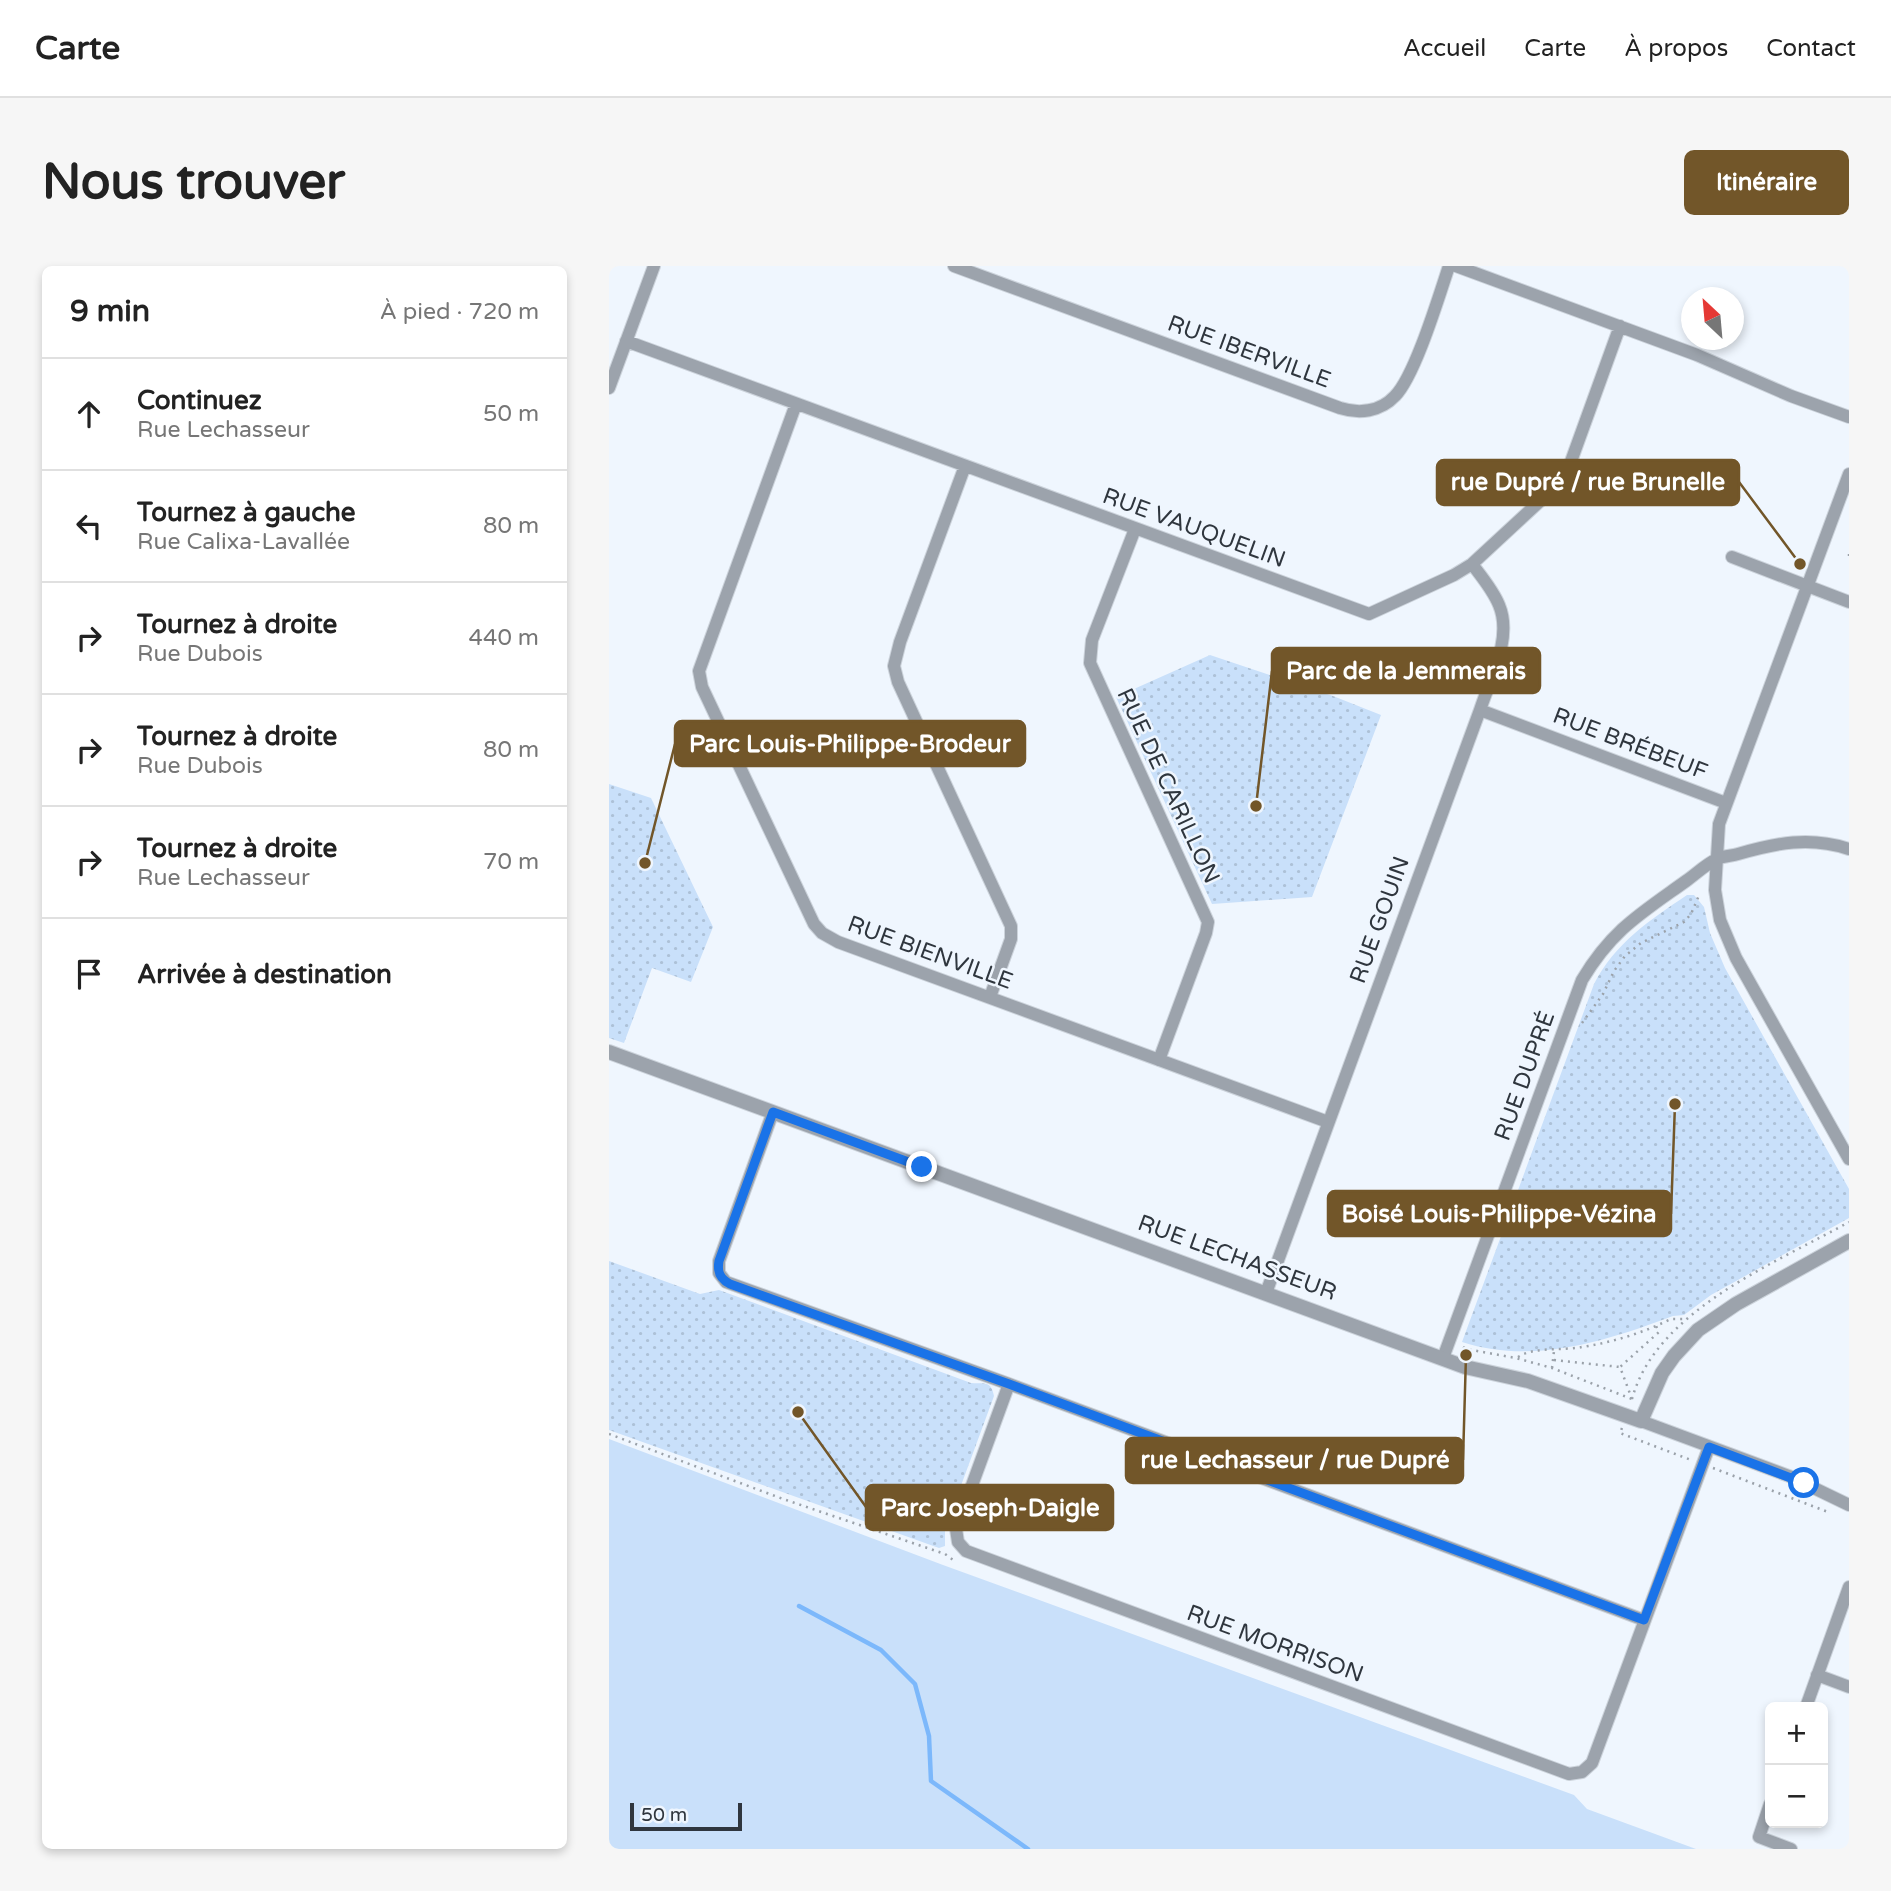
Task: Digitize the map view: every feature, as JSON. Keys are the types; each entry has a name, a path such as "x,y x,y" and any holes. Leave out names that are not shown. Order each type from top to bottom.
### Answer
{"street":[{"path":"609,388 654,266"},
{"name":"RUE IBERVILLE","path":"954,266 1340,408 1360,412 1385,405 1403,386 1449,266"},
{"path":"1456,266 1620,326 1709,360 1791,396 1849,416"},
{"name":"RUE VAUQUELIN","path":"626,341 1366,613 1382,609 1472,564 1565,478 1620,326"},
{"name":"RUE BIENVILLE","path":"796,404 700,666 701,682 806,909 818,929 838,942 1328,1122"},
{"path":"965,466 900,642 894,666 898,682 1011,926 1010,943 990,997"},
{"path":"1849,474 1719,824 1715,890 1723,928 1735,958 1849,1159"},
{"name":"RUE DE CARILLON","path":"1135,529 1092,640 1090,663 1208,922 1159,1060"},
{"path":"1732,557 1849,602"},
{"name":"RUE GOUIN","path":"1266,1293 1480,710 1500,648 1503,626 1499,604 1472,564"},
{"name":"RUE BRÉBEUF","path":"1480,710 1726,803"},
{"path":"1717,859 1772,844 1803,841 1823,842 1849,849"},
{"name":"RUE DUPRÉ","path":"1443,1358 1582,980 1616,932 1717,859"},
{"name":"RUE LECHASSEUR","path":"609,1052 1443,1358 1484,1372 1528,1381 1641,1421 1789,1476 1849,1505"},
{"path":"773,1112 719,1261 718,1269 723,1280 1644,1620 1709,1447"},
{"path":"1641,1421 1662,1373 1698,1330 1736,1304 1849,1241"},
{"name":"RUE MORRISON","path":"1009,1384 957,1525 958,1542 970,1553 1164,1626 1563,1773 1573,1774 1582,1772 1592,1763 1644,1620"},
{"path":"1808,1702 1849,1587"},
{"path":"1817,1675 1849,1687"},
{"path":"1765,1819 1759,1837 1791,1849"}],"path":[{"name":"RUE DUPRÉ","path":"1582,1023 1600,1000 1613,971 1625,956 1641,943 1684,922 1702,891"},
{"path":"1516,1358 1526,1352 1554,1351 1614,1341 1671,1319 1685,1319"},
{"path":"1554,1360 1620,1367 1659,1332 1656,1326"},
{"path":"1552,1368 1554,1351"},
{"path":"1620,1367 1632,1399"},
{"path":"609,1434 843,1520 945,1554"}],"shaded area":[{"path":"1210,655 1381,715 1312,897 1212,904 1116,697"},
{"path":"609,784 651,798 713,927 691,982 652,968 624,1043 609,1038"},
{"path":"1687,895 1694,895 1704,907 1710,933 1725,968 1849,1189 1849,1218 1711,1295 1684,1315 1569,1347 1515,1351 1488,1349 1462,1342 1594,984 1623,944"},
{"path":"609,1261 700,1294 719,1290 971,1383 989,1385 994,1396 945,1529 945,1546 939,1548 609,1430"},
{"path":"609,1439 943,1565 1574,1795 1587,1809 1696,1849 609,1849"}],"waterway":[{"path":"799,1606 881,1650 915,1684 929,1736 931,1781 1028,1849"}],"place":[{"name":"rue Dupré / rue Brunelle","path":"1800,564"},
{"name":"Parc de la Jemmerais","path":"1256,806"},
{"name":"Parc Louis-Philippe-Brodeur","path":"645,863"},
{"name":"Boisé Louis-Philippe-Vézina","path":"1675,1104"},
{"name":"rue Lechasseur / rue Dupré","path":"1466,1355"},
{"name":"Parc Joseph-Daigle","path":"798,1412"}],"route":[{"path":"922,1167 773,1112 719,1261 721,1277 730,1284 1009,1384 1644,1620 1709,1447 1804,1483"}]}
